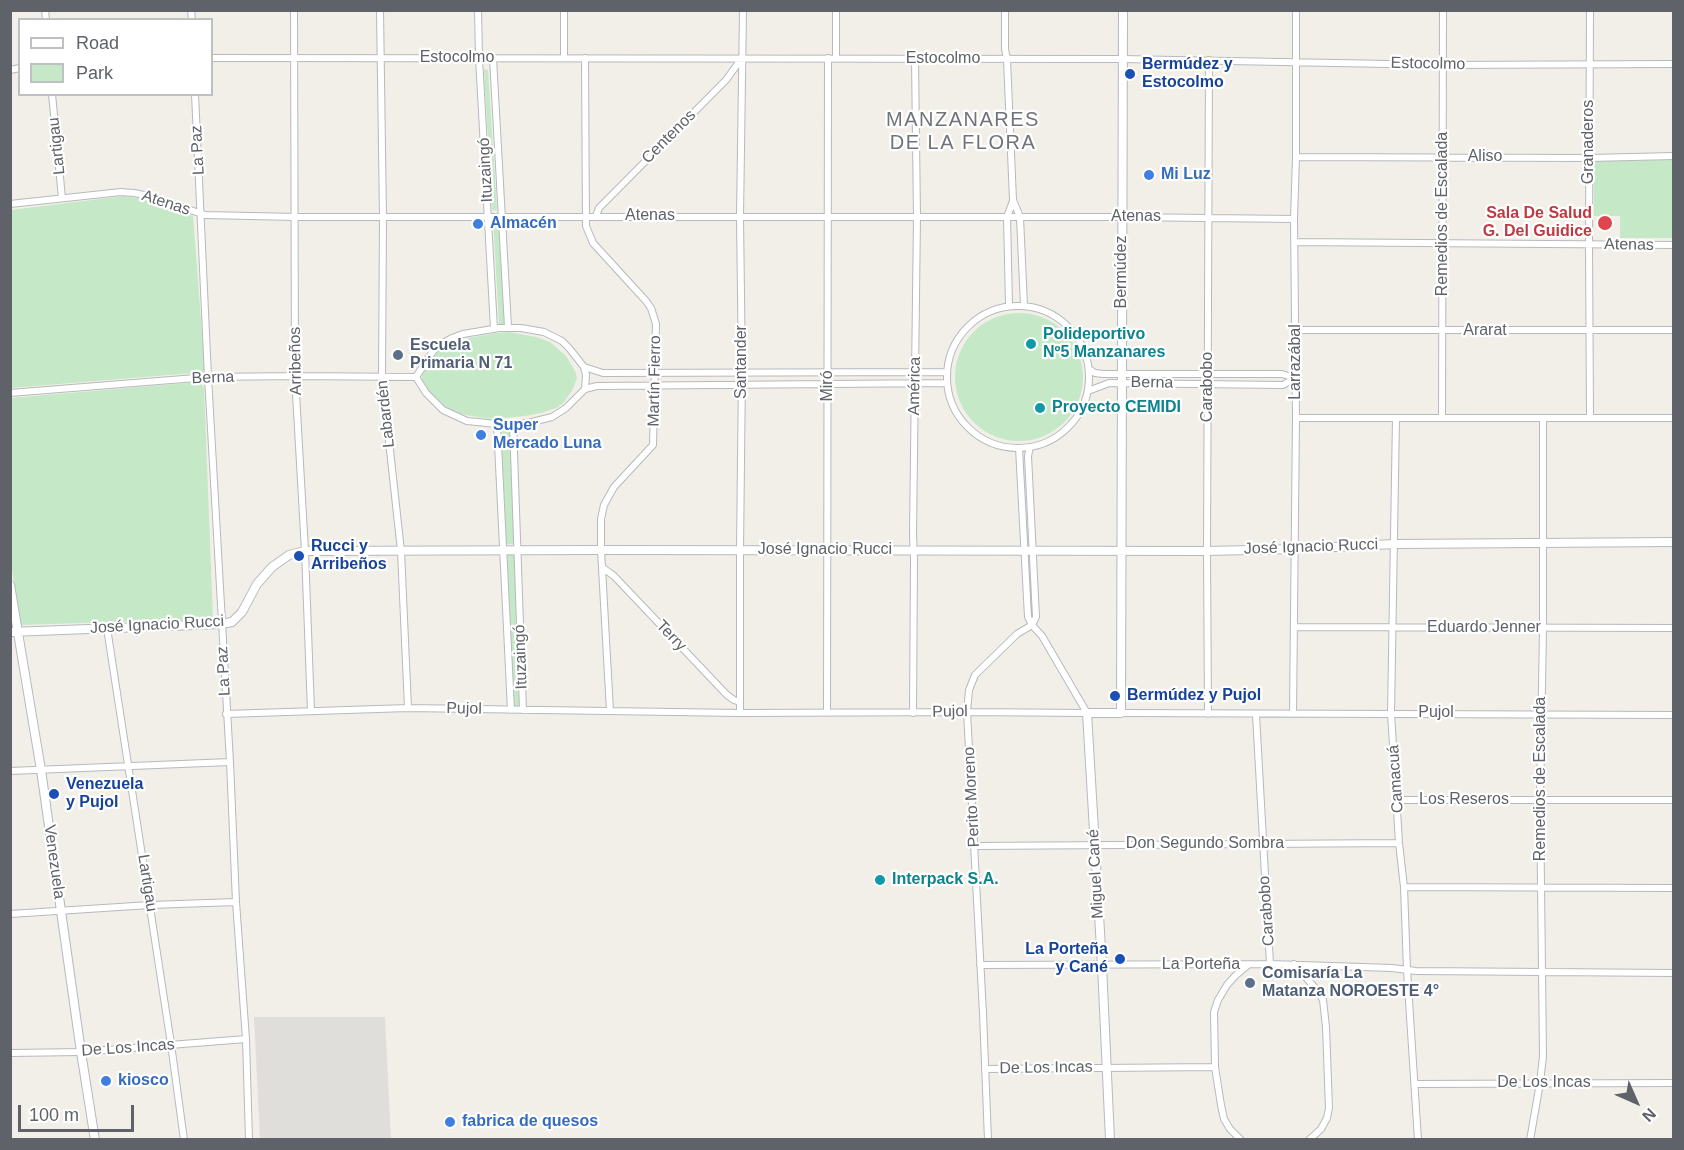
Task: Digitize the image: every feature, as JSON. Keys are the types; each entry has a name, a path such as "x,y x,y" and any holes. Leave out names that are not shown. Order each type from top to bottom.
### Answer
{"street":[{"name":"Arribeños","path":"294,10 295,375 305,551 310,711"},
{"name":"Labardén","path":"380,10 383,217 382,377 401,551 408,708"},
{"name":"Ituzaingó","path":"478,10 494,329"},
{"path":"564,10 564,57"},
{"name":"Santander","path":"740,713 742,372 740,217 743,10"},
{"path":"836,10 836,58"},
{"path":"1005,10 1013,200 1020,217 1024,306"},
{"name":"Bermúdez","path":"1121,713 1122,10"},
{"name":"Larrazábal","path":"1293,714 1296,10"},
{"name":"Remedios de Escalada","path":"1442,418 1443,10"},
{"name":"Granaderos","path":"1590,10 1588,244 1590,418"},
{"name":"Martín Fierro","path":"585,57 586,226 593,243 651,308 656,324 652,445 608,495 602,512 601,550 610,711"},
{"name":"Estocolmo","path":"213,58 1122,59 1443,65 1674,64"},
{"name":"Ituzaingó","path":"493,58 508,327"},
{"name":"Centenos","path":"596,216 599,208 726,79 742,58"},
{"name":"Miró","path":"827,713 828,58"},
{"name":"América","path":"913,713 917,217 915,59"},
{"name":"Carabobo","path":"1208,714 1209,60"},
{"path":"726,79 734,78 741,82"},
{"name":"Lartigau","path":"52,96 62,198"},
{"name":"La Paz","path":"195,96 221,624 246,1040 249,1140"},
{"name":"Aliso","path":"1296,157 1674,156"},
{"name":"Atenas","path":"10,204 121,192 149,196 201,215 1294,219"},
{"path":"1008,306 1007,217 1013,200"},
{"name":"Atenas","path":"1296,242 1674,245"},
{"path":"1008,306 1024,306 1045,311 1064,322 1083,348 1089,369 1088,391 1081,411 1068,428 1050,440 1019,448 998,445 970,430 952,404 947,372 956,342 970,325 988,312 1008,306"},
{"path":"585,389 584,367 569,348 554,337 532,329 508,327 463,334 443,343 433,351 416,377 426,393 448,412 467,421 497,424 528,423 552,417 566,408 585,389 597,386 947,383"},
{"name":"Ararat","path":"1296,330 1674,330"},
{"path":"584,367 603,373 947,372"},
{"name":"Berna","path":"1089,369 1099,374 1282,374 1295,378"},
{"name":"Berna","path":"10,393 208,378 295,375 416,377"},
{"name":"Berna","path":"1088,391 1102,384 1123,383 1283,385 1295,378"},
{"path":"1296,418 1674,418"},
{"name":"Camacuá","path":"1396,418 1391,713 1419,1140"},
{"name":"Remedios de Escalada","path":"1530,1140 1543,1056 1540,972 1540,799 1543,418"},
{"name":"Ituzaingó","path":"497,424 511,710"},
{"name":"Ituzaingó","path":"513,424 523,710"},
{"path":"1028,551 1028,456 1030,447"},
{"path":"1019,448 1036,617 1032,625"},
{"name":"José Ignacio Rucci","path":"14,632 232,622 238,617 257,584 272,567 289,555 305,551 1207,551 1395,544 1674,542"},
{"name":"Terry","path":"603,568 614,576 727,695 740,702"},
{"name":"Venezuela","path":"10,585 14,632 41,770 95,1140"},
{"name":"Perito Moreno","path":"988,1140 967,712 969,690 975,675 1017,634 1032,625"},
{"name":"Miguel Cané","path":"1032,625 1042,636 1087,713 1110,1140"},
{"name":"Eduardo Jenner","path":"1295,627 1674,628"},
{"name":"Lartigau","path":"107,628 184,1140"},
{"name":"Pujol","path":"226,714 408,708 740,713 1674,715"},
{"name":"Carabobo","path":"1256,715 1270,964"},
{"path":"10,771 230,762"},
{"name":"Los Reseros","path":"1398,800 1674,800"},
{"name":"Don Segundo Sombra","path":"975,846 1399,843"},
{"path":"1404,887 1674,888"},
{"path":"10,914 236,902"},
{"name":"Carabobo","path":"1241,1140 1224,1119 1221,1105 1215,1066 1214,1012 1227,985 1249,964"},
{"path":"1294,964 1323,1000 1326,1027 1329,1107 1327,1118 1321,1129 1309,1140"},
{"name":"La Porteña","path":"980,965 1294,964 1416,971 1674,973"},
{"name":"De Los Incas","path":"10,1053 81,1052 246,1040"},
{"name":"De Los Incas","path":"985,1069 1215,1066"},
{"name":"De Los Incas","path":"1414,1084 1674,1083"}],"shaded area":[{"path":"254,1017 385,1017 391,1139 260,1139"}],"green space":[{"path":"484,69 488,70 497,210 492,210"},
{"path":"1673,160 1673,238 1620,238 1620,216 1594,216 1594,161"},
{"path":"124,196 149,200 193,216 205,372 11,388 11,210"},
{"path":"493,218 498,218 505,324 499,324"},
{"path":"1019,313 1044,318 1064,332 1078,352 1083,377 1078,402 1064,422 1044,436 1019,441 994,436 974,422 960,402 955,377 960,352 974,332 994,318"},
{"path":"509,332 550,342 566,356 577,378 572,391 556,408 525,416 483,418 456,413 444,406 426,388 422,380 422,373 426,364 442,348 469,338"},
{"path":"199,382 204,387 213,619 20,625 10,555 10,398"},
{"path":"501,427 510,427 515,544 506,544"},
{"path":"514,554 521,706 514,706 507,555"}],"place":[{"name":"Bermúdez y Estocolmo","path":"1130,74"},
{"name":"Mi Luz","path":"1149,175"},
{"name":"Sala De Salud G. Del Guidice","path":"1605,223"},
{"name":"Almacén","path":"478,224"},
{"name":"Polideportivo Nº5 Manzanares","path":"1031,344"},
{"name":"Escuela Primaria N 71","path":"398,355"},
{"name":"Proyecto CEMIDI","path":"1040,408"},
{"name":"Super Mercado Luna","path":"481,435"},
{"name":"Rucci y Arribeños","path":"299,556"},
{"name":"Bermúdez y Pujol","path":"1115,696"},
{"name":"Venezuela y Pujol","path":"54,794"},
{"name":"Interpack S.A.","path":"880,880"},
{"name":"La Porteña y Cané","path":"1120,959"},
{"name":"Comisaría La Matanza NOROESTE 4°","path":"1250,983"},
{"name":"kiosco","path":"106,1081"},
{"name":"fabrica de quesos","path":"450,1122"}],"district":[{"name":"MANZANARES DE LA FLORA","path":"963,132"}]}
